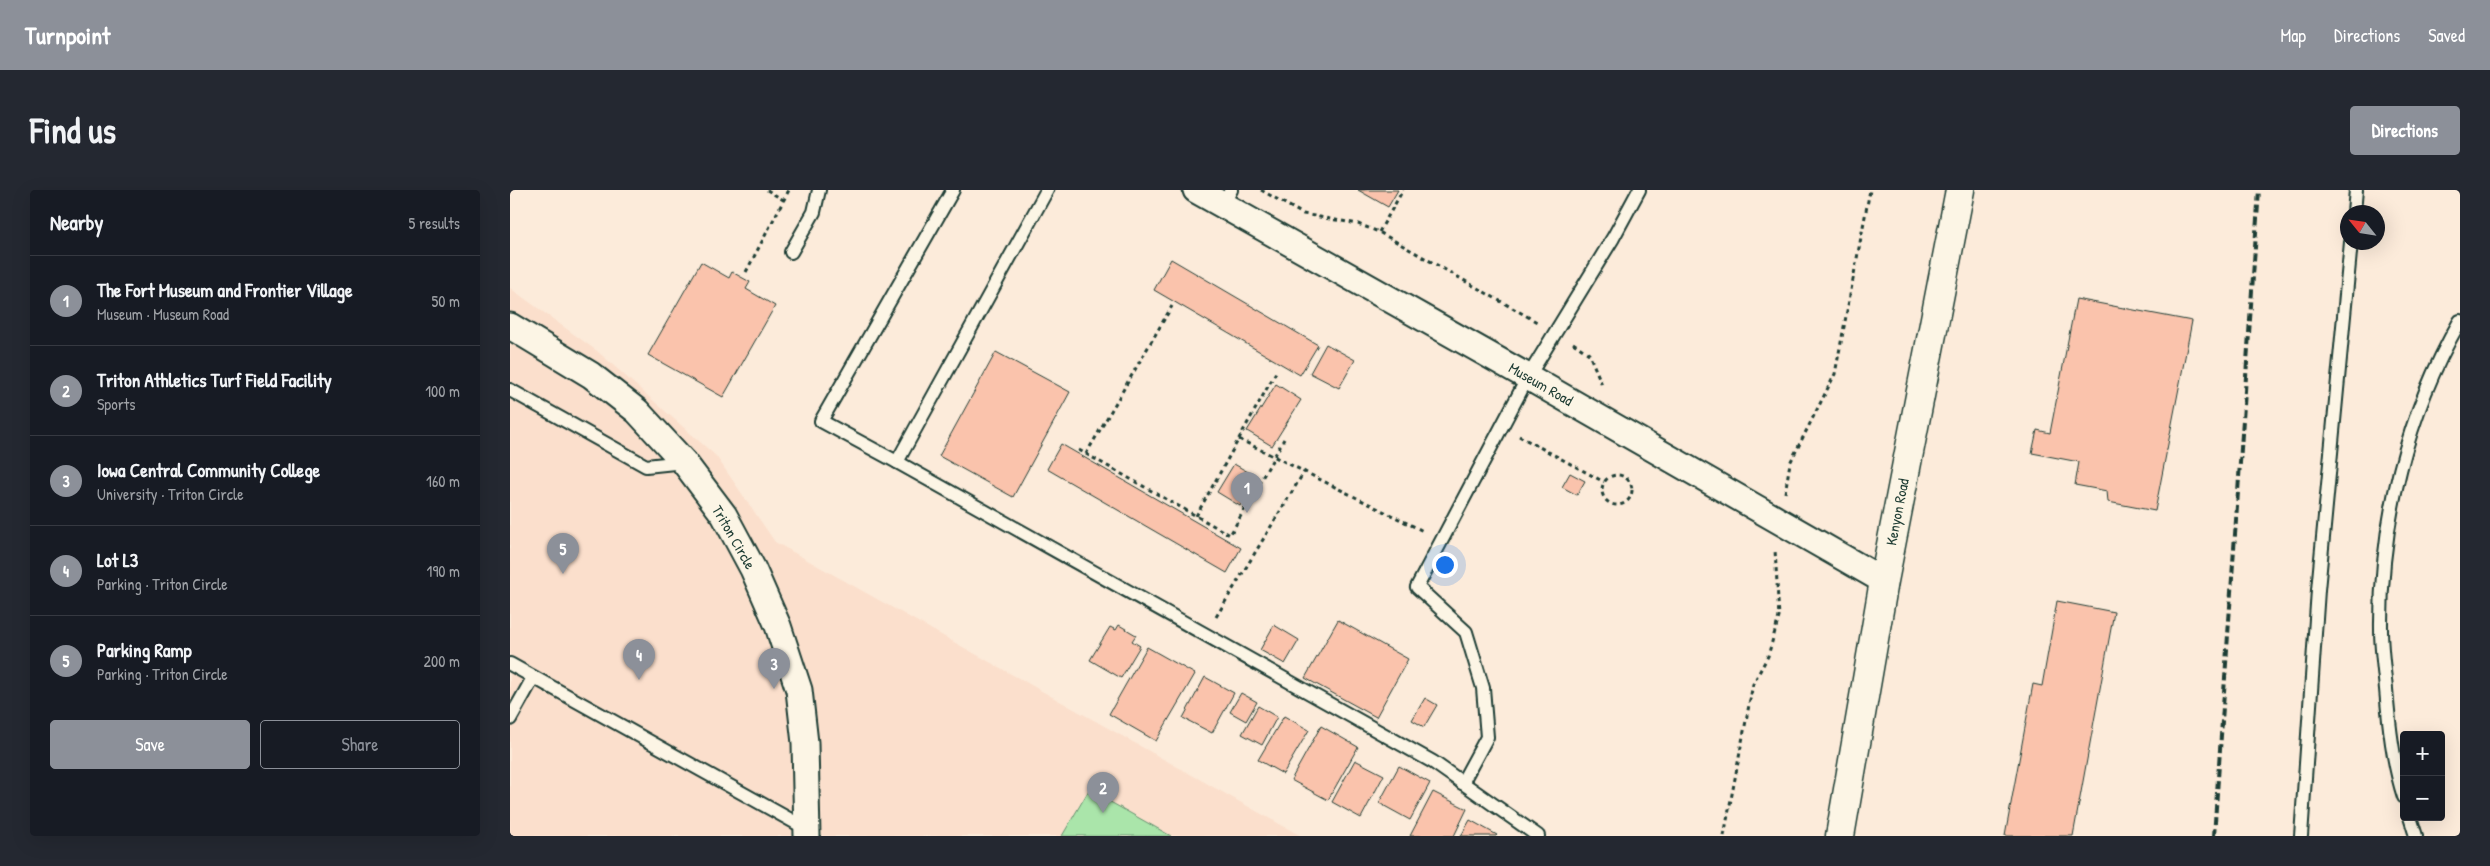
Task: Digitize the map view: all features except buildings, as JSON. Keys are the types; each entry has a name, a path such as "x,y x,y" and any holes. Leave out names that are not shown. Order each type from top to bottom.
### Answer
{"main road":[{"name":"Kenyon Road","path":"1840,836 1884,581 1960,190"}],"street":[{"name":"Museum Road","path":"1196,190 1227,198 1528,376 1884,581"},
{"name":"Triton Circle","path":"510,326 591,375 637,411 684,462 724,515 753,569 778,626 799,690 805,743 807,833"}],"lane":[{"path":"791,252 814,212 819,190"},
{"path":"953,190 821,421 1433,762 1538,836"},
{"path":"897,462 1047,190"},
{"path":"1462,783 1487,737 1483,688 1466,632 1417,587 1528,376 1639,190"},
{"path":"2355,205 2356,190"},
{"path":"2301,836 2318,590 2350,250"},
{"path":"2400,786 2397,777 2388,710 2381,630 2384,559 2398,484 2414,419 2446,345 2460,322"},
{"path":"510,390 646,466 684,462"},
{"path":"510,664 807,833"},
{"path":"510,719 534,678"},
{"path":"2411,821 2416,836"}],"path":[{"path":"767,190 785,201"},
{"path":"746,272 785,201 789,190"},
{"path":"1379,232 1404,190"},
{"path":"1086,454 1172,306"},
{"path":"1196,516 1276,372"},
{"path":"1502,427 1604,482"},
{"path":"1239,439 1442,540"},
{"path":"1079,450 1230,535 1284,439"},
{"path":"1205,634 1304,472"},
{"path":"1614,475 1624,476 1631,483 1631,497 1618,506 1608,503 1602,494 1604,482 1614,475"}],"shaded area":[{"path":"510,288 597,351 716,456 775,542 1301,836 510,836"}],"green space":[{"path":"1089,790 1171,836 1062,836"}],"railway":[{"path":"2214,836 2259,190"}],"place":[{"name":"The Fort Museum and Frontier Village","path":"1247,513"},
{"name":"Parking Ramp","path":"563,574"},
{"name":"Lot L3","path":"639,680"},
{"name":"Iowa Central Community College","path":"774,689"},
{"name":"Triton Athletics Turf Field Facility","path":"1103,813"}]}
